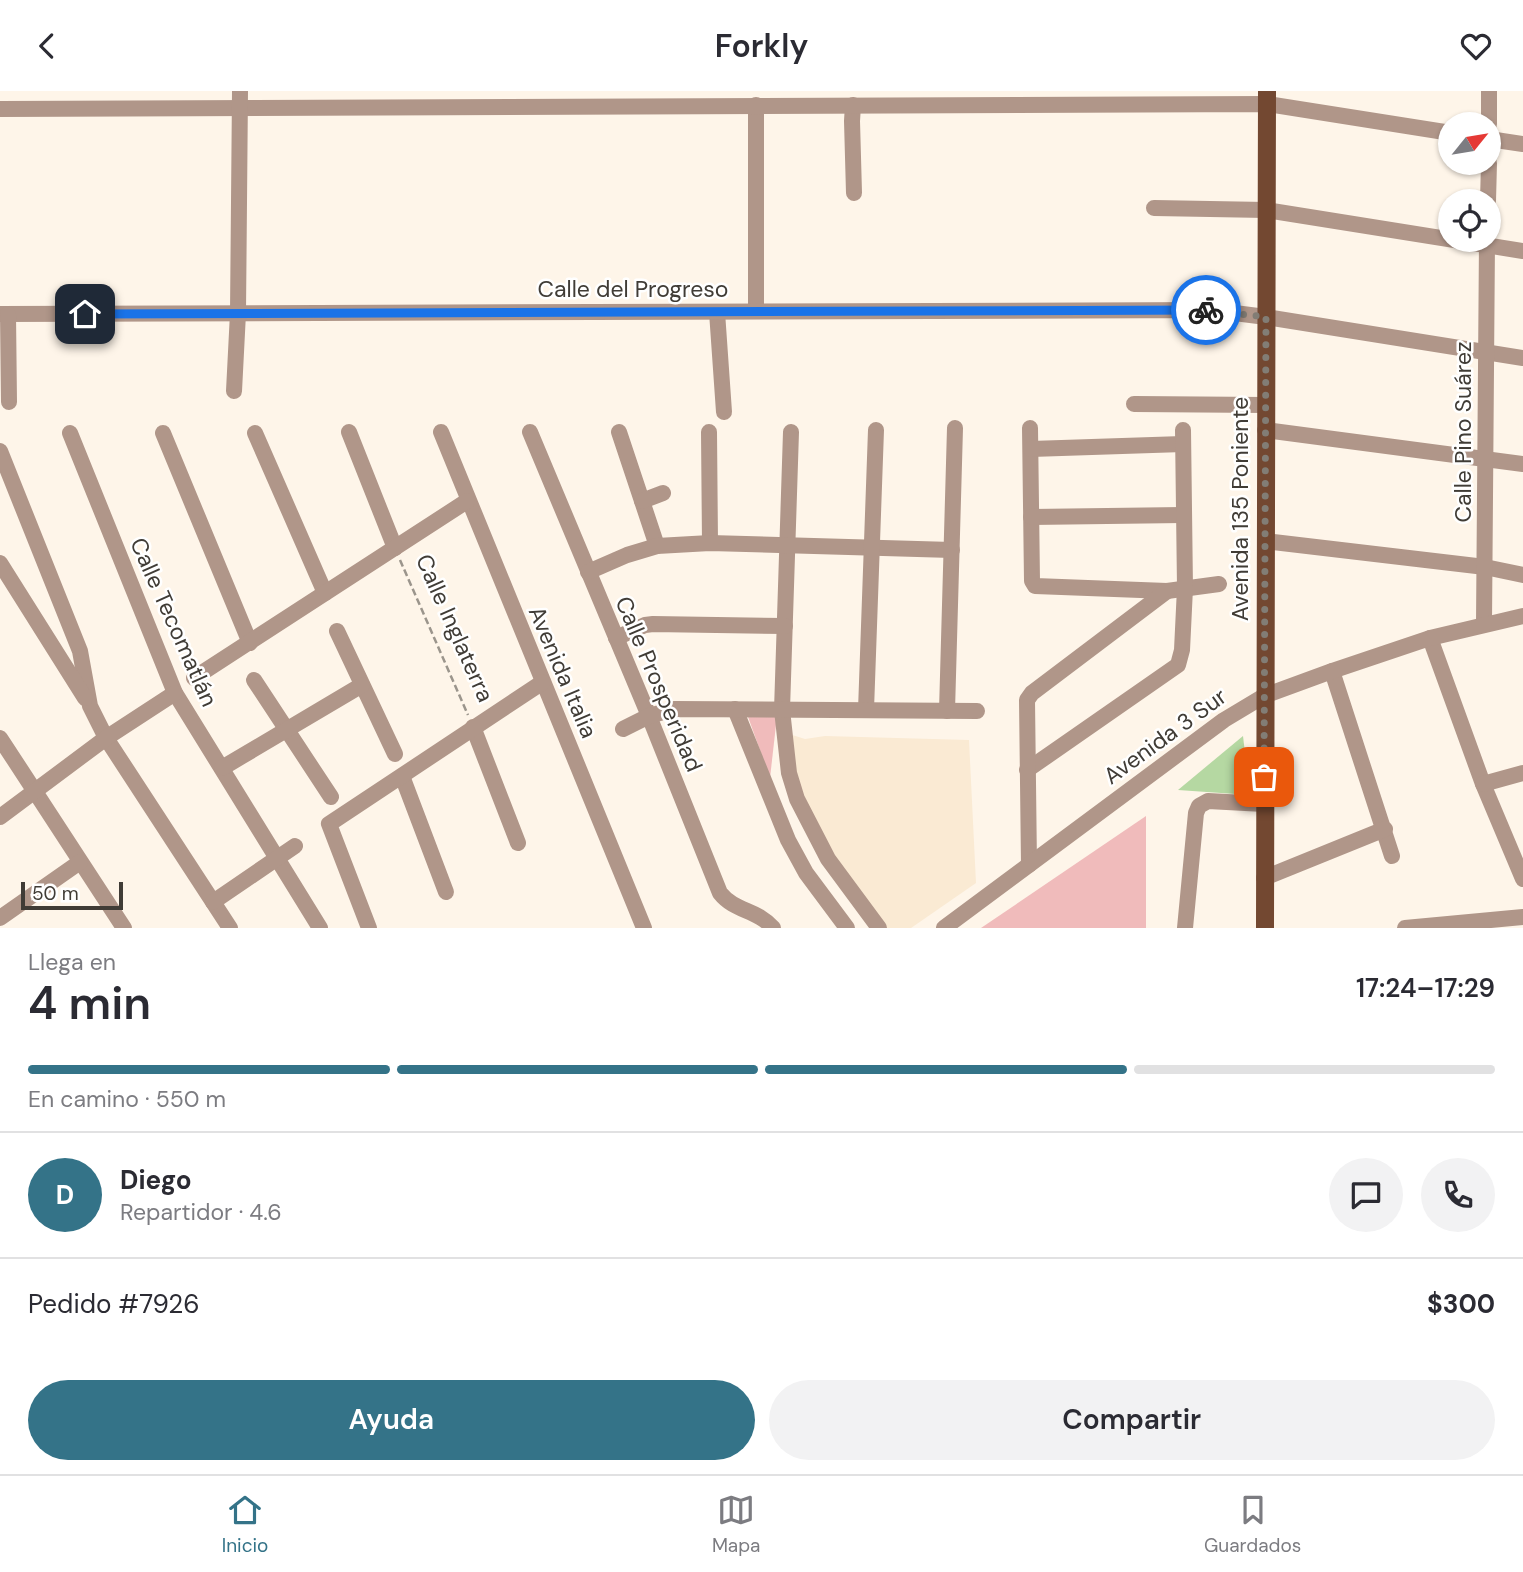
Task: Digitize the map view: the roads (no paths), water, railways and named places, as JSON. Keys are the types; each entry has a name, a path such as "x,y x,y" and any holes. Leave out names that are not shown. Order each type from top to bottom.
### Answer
{"main road":[{"name":"Avenida 135 Poniente","path":"1265,928 1267,97"}],"street":[{"path":"1489,91 1489,112"},
{"path":"0,109 240,99 853,105 1267,97 1438,130"},
{"path":"234,391 238,313 240,99"},
{"path":"756,105 756,311"},
{"path":"853,105 854,193"},
{"path":"1502,142 1523,144"},
{"path":"1154,208 1266,210 1438,236"},
{"path":"1501,246 1523,251"},
{"name":"Calle Pino Suárez","path":"1484,624 1487,252"},
{"name":"Calle del Progreso","path":"4,314 1211,310 1523,358"},
{"path":"717,311 724,412"},
{"path":"4,314 9,403"},
{"path":"1134,404 1265,405"},
{"path":"947,711 955,428"},
{"path":"1030,428 1032,581 1035,586 1167,591 1219,584"},
{"path":"866,710 876,430"},
{"path":"1265,430 1523,464"},
{"name":"Calle Inglaterra","path":"349,432 395,548"},
{"name":"Avenida Italia","path":"441,432 644,928"},
{"name":"Calle Prosperidad","path":"530,432 720,893 734,907 753,912 773,928"},
{"path":"619,432 657,546"},
{"path":"709,432 710,543"},
{"path":"791,432 782,710 789,773 797,799 828,859 879,928"},
{"name":"Calle Tecomatlán","path":"70,433 176,693 320,928"},
{"path":"163,433 250,643"},
{"path":"255,433 325,593"},
{"path":"1027,770 1178,665 1182,650 1185,588 1183,437 1031,449"},
{"path":"0,451 80,651 90,706"},
{"path":"642,501 663,493"},
{"path":"194,678 467,501"},
{"path":"1031,517 1183,515"},
{"path":"1265,541 1485,567 1523,575"},
{"path":"588,572 627,555 657,546 710,543 787,544 951,550"},
{"path":"0,563 90,706 106,739 230,928"},
{"path":"1029,865 1026,708 1032,693 1167,591"},
{"name":"Avenida 3 Sur","path":"944,928 1224,720 1264,696 1430,638 1523,616"},
{"path":"616,638 653,624 785,626"},
{"path":"338,631 395,754"},
{"path":"1430,638 1483,783 1523,879"},
{"path":"1332,671 1392,856"},
{"path":"254,680 331,797"},
{"path":"369,928 328,824 542,682"},
{"path":"222,768 362,685"},
{"path":"0,817 106,739 176,693"},
{"path":"623,729 649,716 674,709 977,711"},
{"path":"735,709 788,840 806,873 847,928"},
{"name":"Calle Inglaterra","path":"473,727 519,843"},
{"path":"1,743 36,791 124,928"},
{"path":"764,784 789,773"},
{"path":"1483,783 1523,773"},
{"path":"402,776 446,892"},
{"path":"1185,928 1196,813 1199,806 1208,801 1264,804"},
{"path":"1264,879 1385,829"},
{"path":"213,902 295,846"},
{"path":"0,918 80,862"},
{"path":"1405,928 1523,918"}]}
